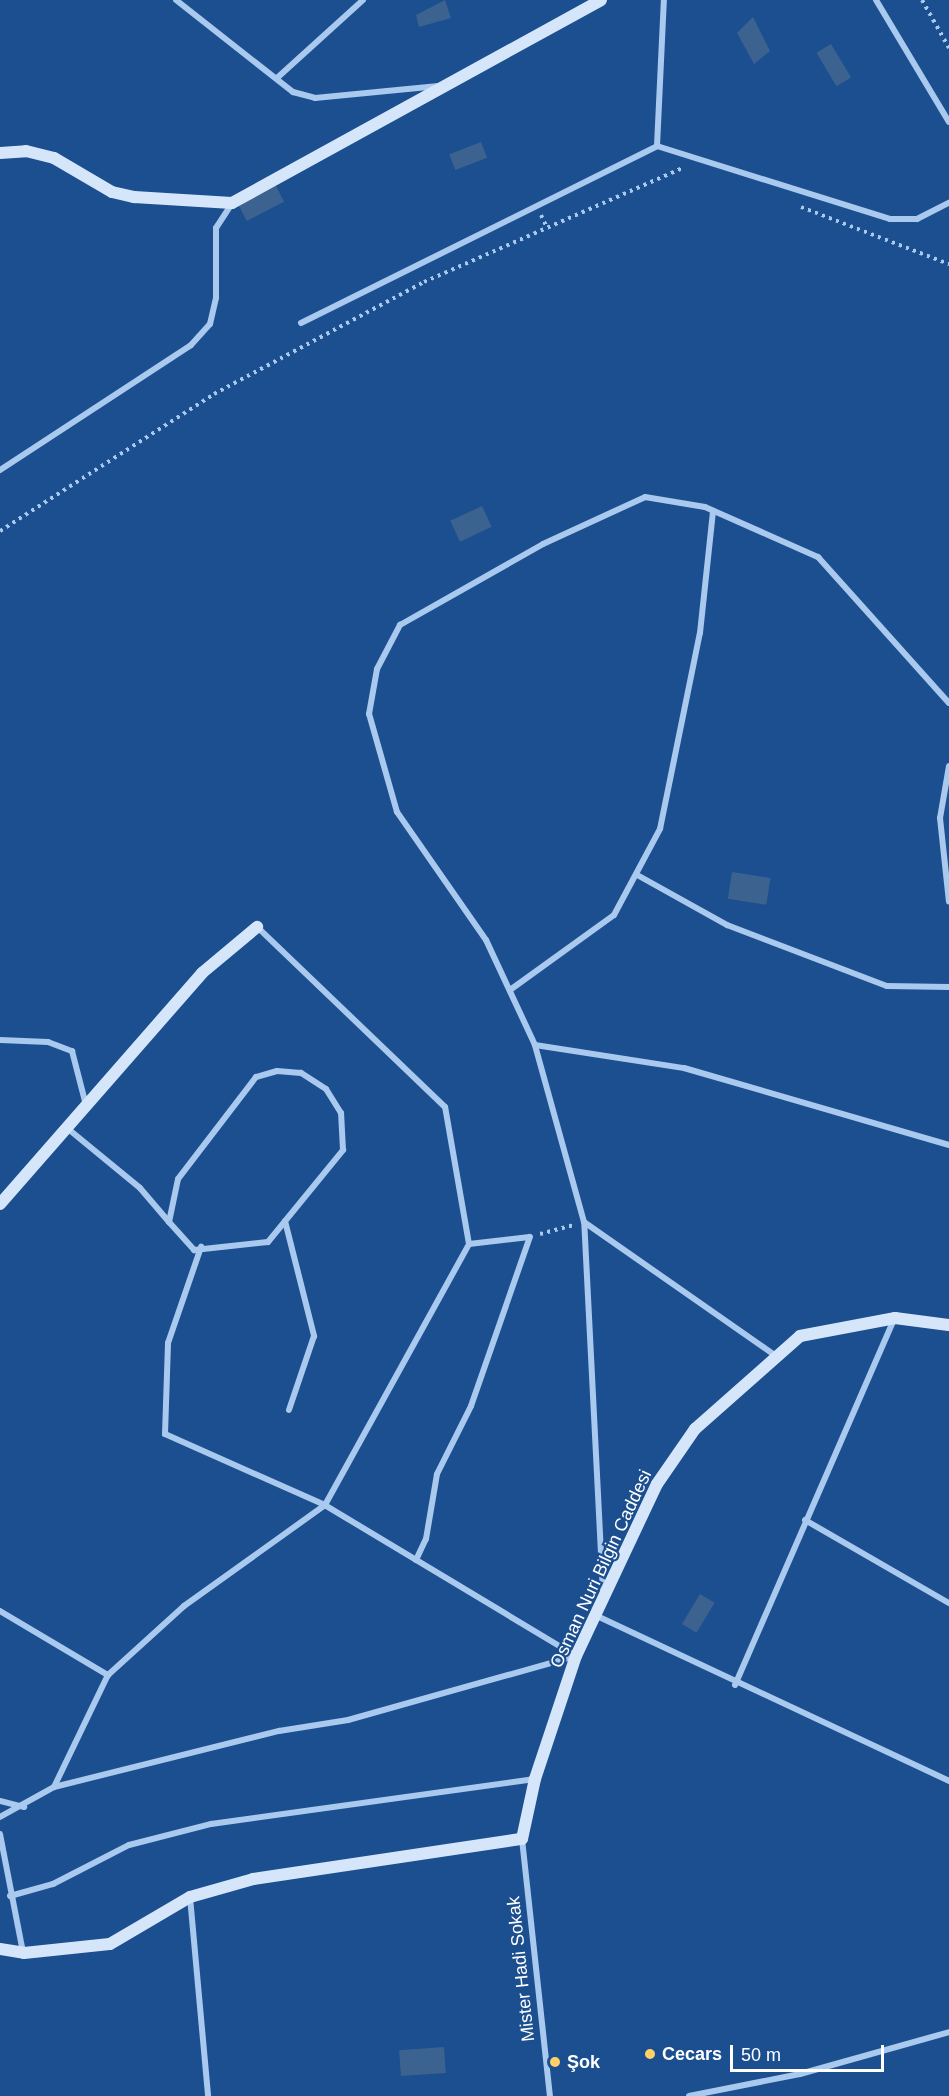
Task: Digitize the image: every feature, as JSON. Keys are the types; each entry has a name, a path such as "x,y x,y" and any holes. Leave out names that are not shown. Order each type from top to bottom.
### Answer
{"street":[{"path":"176,0 293,92 315,98 448,85"},
{"path":"277,78 363,0"},
{"path":"0,470 191,345 210,324 216,298 216,228 232,203 602,0"},
{"path":"657,146 663,0"},
{"path":"876,0 949,122"},
{"path":"301,323 657,146 890,219 917,219 949,203"},
{"path":"0,153 54,158 112,192 134,197 232,203"},
{"path":"603,1599 584,1222 535,1045 510,990 486,940 397,812 369,714 376,669 400,625 554,539 645,497 713,511 818,556 949,703"},
{"path":"510,990 614,915 639,876 660,829 676,770 700,633 713,511"},
{"path":"949,766 940,818 949,902"},
{"path":"639,876 727,925 887,986 949,987"},
{"path":"0,1204 201,974 257,927 445,1107 469,1244 325,1505 184,1606 108,1675 54,1787"},
{"path":"0,1040 48,1042 72,1051 86,1105"},
{"path":"535,1045 684,1068 949,1145"},
{"path":"66,1128 140,1188 194,1250 201,1247 268,1242 344,1150 341,1113 319,1081 277,1071 256,1077 226,1110 178,1179 170,1222"},
{"path":"285,1221 314,1336 289,1410"},
{"path":"584,1222 773,1354"},
{"path":"416,1560 426,1539 437,1474 471,1406 530,1237 469,1244"},
{"path":"201,1247 168,1343 165,1434 325,1505 576,1656"},
{"path":"735,1685 895,1318"},
{"name":"Osman Nuri Bilgin Caddesi","path":"522,1839 535,1779 576,1656 597,1616 657,1484 695,1429 773,1354 818,1329 895,1318 949,1325"},
{"path":"805,1520 949,1603"},
{"path":"0,1611 108,1675"},
{"path":"597,1616 735,1685 949,1781"},
{"path":"0,1818 24,1807 54,1787 279,1731 348,1720 576,1656"},
{"path":"10,1896 52,1884 129,1845 211,1824 535,1779"},
{"path":"0,1801 24,1807"},
{"path":"0,1834 10,1896 24,1953"},
{"path":"0,1950 24,1953 110,1944 190,1897 253,1879 522,1839"},
{"name":"Mister Hadi Sokak","path":"522,1839 550,2096"},
{"path":"190,1897 208,2096"},
{"path":"689,2096 800,2074 949,2032"}],"path":[{"path":"922,0 949,48"},
{"path":"0,531 214,394 424,282 691,165"},
{"path":"788,202 949,264"},
{"path":"530,1237 584,1222"}],"water":[{"path":"445,0 451,18 419,27 416,15"},
{"path":"753,17 770,51 754,64 737,33"},
{"path":"831,44 851,77 837,86 816,53"},
{"path":"481,142 487,158 455,170 449,154"},
{"path":"275,184 284,202 247,221 238,203"},
{"path":"482,506 492,527 460,542 450,521"},
{"path":"732,872 771,878 766,905 728,899"},
{"path":"700,1594 715,1603 697,1633 682,1624"},
{"path":"444,2047 446,2073 401,2076 399,2050"}],"place":[{"name":"Cecars","path":"650,2054"},
{"name":"Şok","path":"555,2062"}]}
